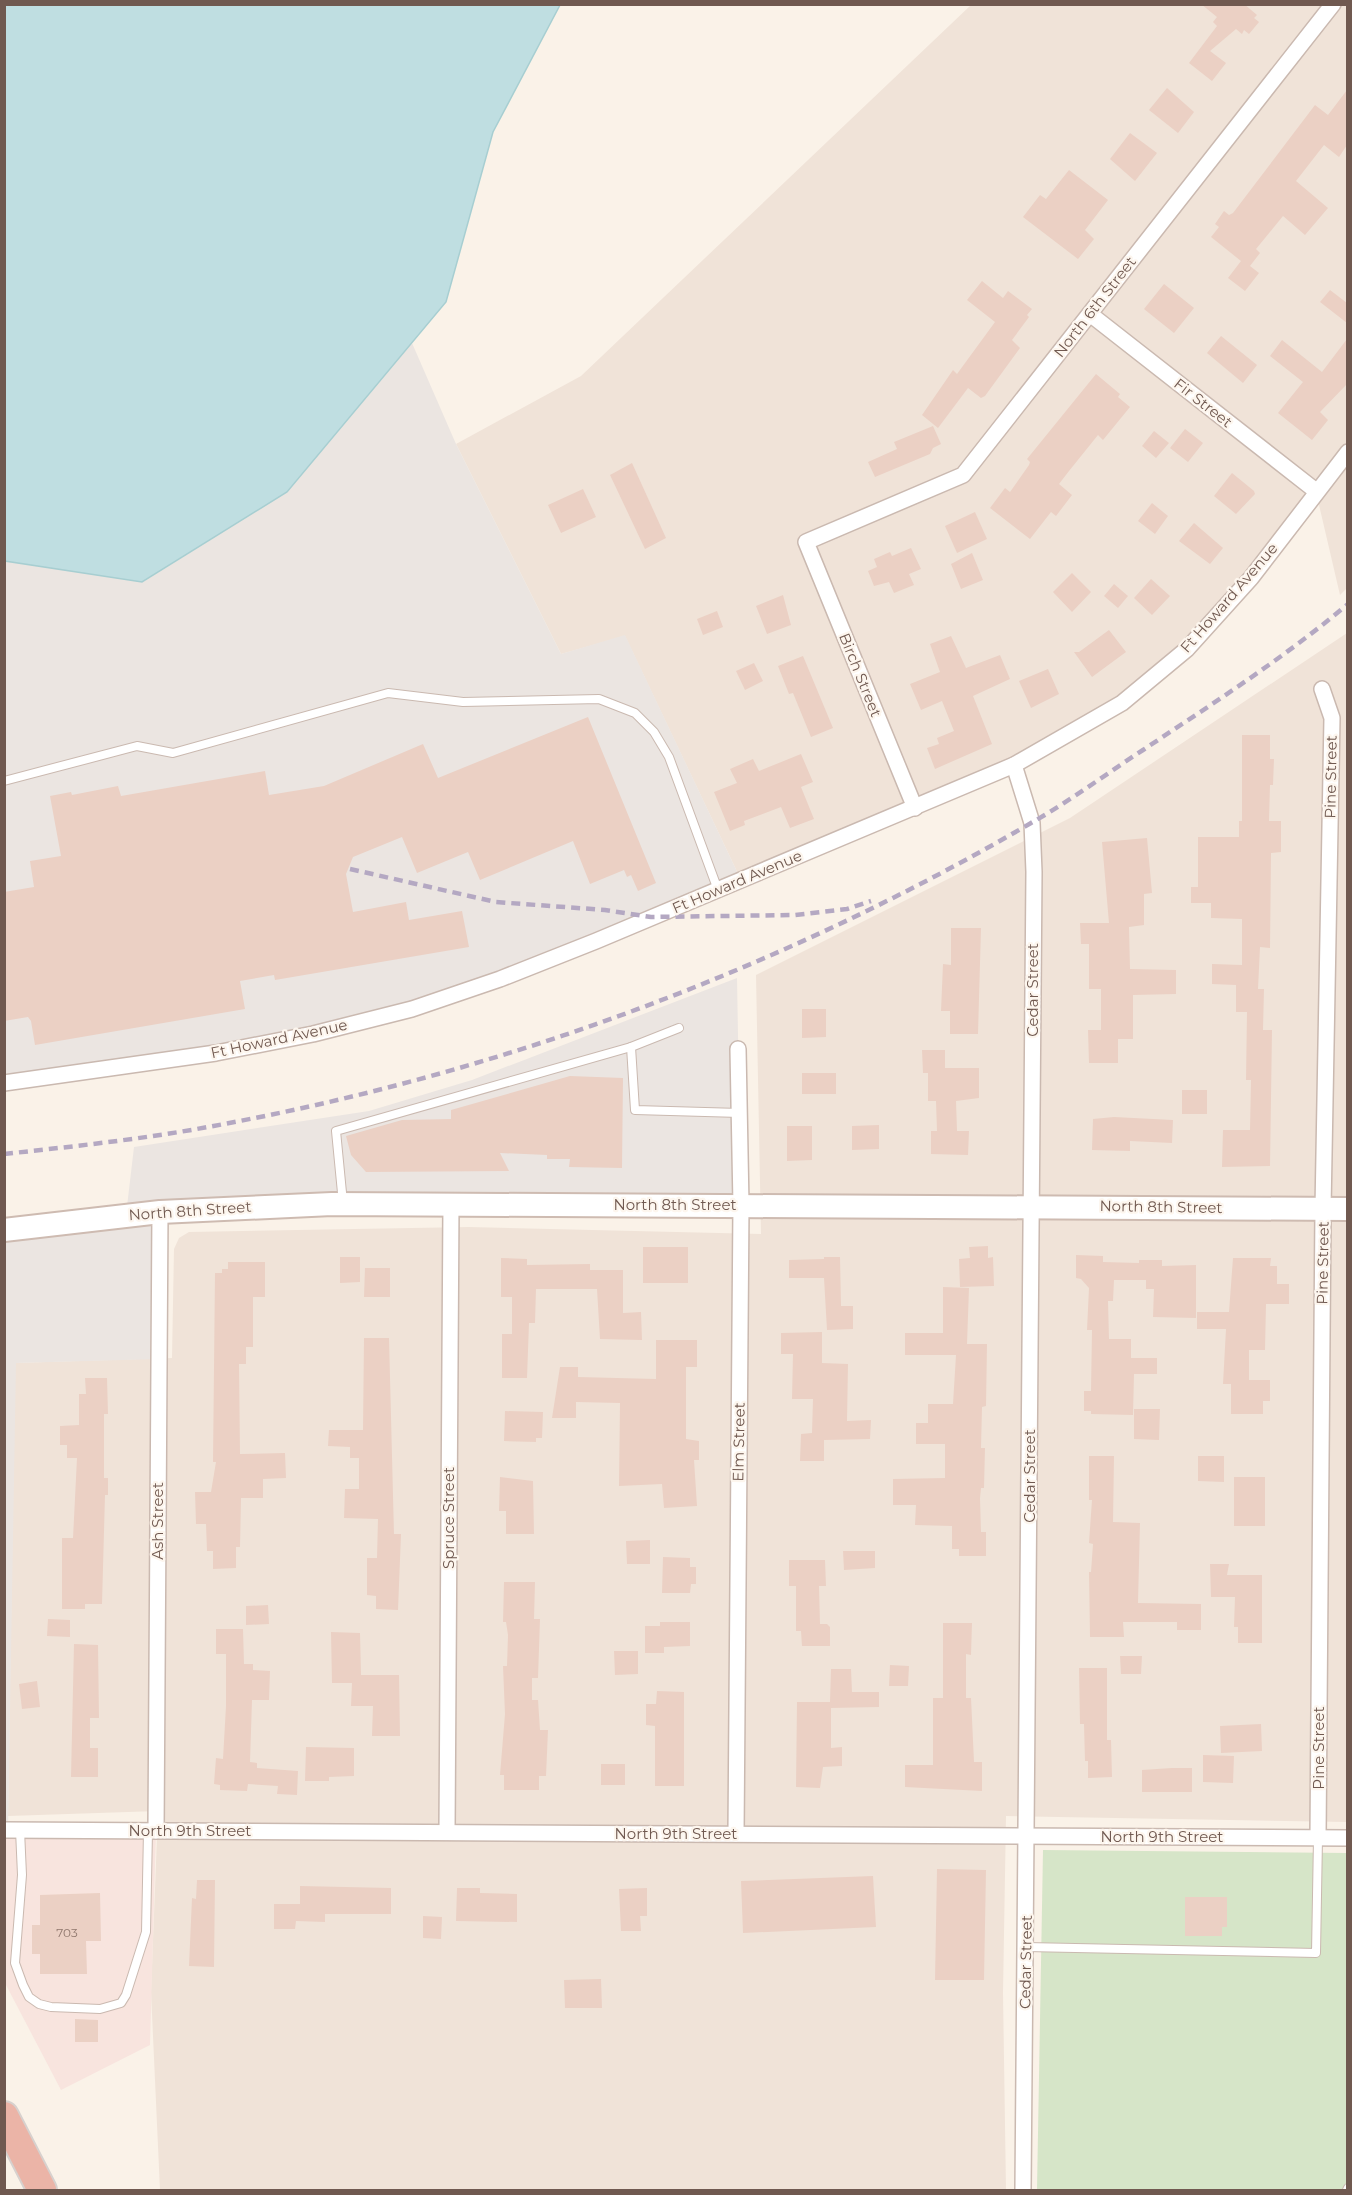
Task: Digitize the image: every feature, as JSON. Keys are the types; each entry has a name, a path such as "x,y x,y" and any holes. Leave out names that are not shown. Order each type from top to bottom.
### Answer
{"highway":[{"path":"4,2116 42,2190"}],"main road":[{"name":"North 8th Street","path":"4,1230 160,1212 343,1204 1347,1209"}],"street":[{"name":"North 6th Street","path":"806,542 963,475 1333,4"},
{"name":"Fir Street","path":"1090,314 1316,491"},
{"name":"Ft Howard Avenue","path":"4,1083 216,1053 313,1034 412,1009 500,979 1014,765 1122,703 1187,649 1251,578 1347,452"},
{"name":"Birch Street","path":"806,542 915,808"},
{"name":"Pine Street","path":"1318,1838 1323,1209 1332,718 1322,689"},
{"name":"Cedar Street","path":"1014,765 1032,823 1028,1836 1023,2190"},
{"name":"Elm Street","path":"736,1834 741,1205 738,1049"},
{"name":"Spruce Street","path":"447,1832 451,1204"},
{"name":"Ash Street","path":"152,1831 160,1212"},
{"name":"North 9th Street","path":"4,1830 1347,1838"}],"lane":[{"path":"4,781 137,746 173,753 388,693 462,702 599,699 636,713 654,732 669,757 718,890"},
{"path":"343,1204 336,1131 631,1047 679,1028"},
{"path":"631,1047 635,1110 740,1113"},
{"path":"21,1830 22,1875 15,1963 23,1985 29,1996 39,2004 51,2007 100,2009 121,2003 126,1995 146,1932 152,1831"},
{"path":"1026,1947 1316,1953 1318,1838"}],"shaded area":[{"path":"971,5 1347,5 1347,588 1340,595 1316,492 1251,578 1122,703 1031,755 741,880 625,636 561,654 456,444 581,376"},
{"path":"412,343 456,444 561,654 625,635 741,880 596,941 313,1034 5,1083 4,561 143,582 287,492"},
{"path":"1347,633 1347,1822 1006,1816 1003,1993 1006,2190 160,2190 151,1992 158,1811 8,1816 15,1363 172,1358 174,1249 179,1238 189,1232 469,1227 761,1234 756,975 1070,818"},
{"path":"737,978 741,1205 160,1212 159,1359 16,1363 8,1830 4,1830 4,1230 126,1215 134,1147 369,1111 472,1080"},
{"path":"4,1830 156,1831 150,2045 61,2090 5,1983"}],"green space":[{"path":"1043,1850 1347,1853 1347,2190 1037,2190"}],"water":[{"path":"4,5 560,5 493,132 446,302 287,492 142,582 5,561"}],"building":[{"path":"1201,4 1244,4 1257,15 1254,18 1259,22 1249,34 1244,30 1242,34 1236,29 1210,51 1226,63 1212,81 1189,63 1217,26 1213,22 1217,17"},
{"path":"1167,88 1194,112 1178,133 1149,110"},
{"path":"1347,90 1347,145 1339,157 1324,145 1296,181 1328,208 1305,235 1283,216 1256,249 1260,253 1250,266 1259,273 1245,291 1228,278 1241,261 1211,237 1219,227 1215,224 1224,211 1229,215 1233,213 1315,105 1328,115"},
{"path":"1130,133 1157,153 1135,181 1110,159"},
{"path":"1069,170 1108,200 1085,230 1094,239 1078,259 1023,217 1040,195 1046,199"},
{"path":"982,281 1003,298 1008,291 1032,309 1027,315 1029,317 1012,340 1020,348 985,396 981,398 968,388 938,428 922,415 953,370 957,374 995,322 967,300"},
{"path":"1164,284 1194,308 1174,333 1144,309"},
{"path":"1330,290 1347,303 1347,323 1320,302"},
{"path":"1221,336 1257,365 1243,383 1207,353"},
{"path":"1347,339 1347,384 1320,412 1328,420 1312,440 1278,413 1303,382 1270,356 1282,340 1322,372"},
{"path":"1096,374 1120,394 1118,397 1130,407 1103,440 1098,435 1059,484 1072,495 1056,516 1051,512 1030,539 990,508 1005,488 1010,492 1029,465 1030,462 1027,459"},
{"path":"933,426 941,444 933,448 930,454 875,477 868,462 897,449 894,442"},
{"path":"1185,429 1203,443 1188,462 1170,448"},
{"path":"1154,431 1169,443 1156,458 1142,446"},
{"path":"632,463 666,538 645,549 610,475"},
{"path":"1232,473 1255,494 1236,514 1214,496"},
{"path":"583,489 596,517 561,533 548,505"},
{"path":"1152,503 1168,516 1155,534 1138,521"},
{"path":"975,512 987,539 957,553 945,526"},
{"path":"1194,523 1223,548 1210,564 1179,541"},
{"path":"911,548 921,569 909,574 914,585 894,593 889,582 874,586 868,571 877,567 874,559 890,552 892,556"},
{"path":"972,553 983,580 961,589 951,564"},
{"path":"1072,573 1091,592 1072,612 1053,592"},
{"path":"1151,579 1170,596 1152,615 1134,598"},
{"path":"1114,584 1128,596 1118,608 1104,596"},
{"path":"783,595 791,625 767,634 756,606"},
{"path":"717,611 723,627 703,635 697,619"},
{"path":"1109,630 1126,652 1092,677 1074,652 1079,652"},
{"path":"951,636 966,668 1000,655 1010,679 973,696 992,744 935,769 927,748 939,744 937,738 954,731 942,701 921,710 910,684 940,672 930,644"},
{"path":"803,656 833,728 811,737 793,693 789,694 778,666"},
{"path":"754,663 763,681 745,690 736,671"},
{"path":"1048,669 1059,694 1031,708 1019,681"},
{"path":"588,717 656,883 638,891 631,875 627,877 624,870 590,884 573,841 480,880 468,852 417,873 402,837 353,857 346,874 353,912 406,902 409,920 462,911 469,947 275,980 274,975 240,981 245,1009 35,1045 31,1021 28,1017 4,1021 4,892 34,887 30,861 61,856 50,796 71,792 72,795 118,786 121,796 265,771 269,795 324,786 423,744 438,778"},
{"path":"1242,735 1270,735 1270,759 1274,759 1273,785 1270,785 1269,821 1281,821 1281,852 1271,853 1270,948 1260,947 1258,989 1264,989 1263,1030 1272,1030 1270,1166 1222,1167 1223,1130 1250,1130 1251,1080 1246,1080 1247,1012 1236,1012 1236,985 1212,984 1212,964 1242,965 1242,919 1211,918 1211,903 1191,903 1191,887 1198,887 1198,837 1239,837 1239,821 1242,821"},
{"path":"801,754 813,782 801,787 814,819 790,828 781,807 744,821 745,825 730,831 714,792 737,783 730,769 753,759 759,771"},
{"path":"1147,838 1152,893 1144,894 1144,925 1129,927 1130,969 1176,970 1176,994 1133,995 1133,1039 1118,1039 1118,1063 1089,1063 1088,1030 1101,1030 1101,989 1089,989 1089,944 1081,944 1080,923 1109,923 1102,842"},
{"path":"951,928 981,928 978,1034 950,1034 950,1011 941,1011 943,964 951,965"},
{"path":"802,1009 826,1009 826,1037 802,1038"},
{"path":"922,1050 945,1050 945,1068 979,1068 979,1098 956,1101 957,1131 969,1131 968,1155 931,1154 931,1131 937,1131 936,1101 928,1101 928,1073 923,1073"},
{"path":"802,1073 836,1073 836,1094 802,1094"},
{"path":"570,1076 623,1078 622,1168 569,1167 570,1159 547,1159 547,1155 500,1153 509,1171 366,1172 351,1155 346,1136 402,1120 451,1119 451,1110"},
{"path":"1182,1090 1207,1090 1207,1114 1182,1114"},
{"path":"1114,1117 1173,1120 1172,1143 1130,1141 1130,1151 1092,1150 1093,1119"},
{"path":"879,1125 879,1149 852,1150 852,1126"},
{"path":"787,1126 812,1126 812,1160 787,1161"},
{"path":"988,1246 988,1258 993,1257 994,1286 960,1287 959,1259 970,1258 969,1247"},
{"path":"643,1247 688,1247 688,1283 643,1283"},
{"path":"1076,1255 1103,1256 1103,1262 1139,1263 1139,1260 1162,1260 1162,1266 1196,1265 1196,1318 1153,1317 1154,1289 1146,1289 1146,1280 1114,1280 1113,1301 1108,1301 1109,1339 1131,1339 1131,1358 1157,1358 1157,1374 1134,1374 1133,1415 1091,1414 1091,1411 1084,1411 1084,1391 1091,1391 1092,1330 1087,1330 1089,1288 1081,1279 1076,1278"},
{"path":"340,1257 360,1257 360,1282 340,1283"},
{"path":"824,1257 840,1257 841,1306 853,1306 853,1329 827,1330 824,1278 789,1278 789,1260 824,1259"},
{"path":"501,1258 527,1259 527,1265 590,1264 590,1270 623,1270 623,1313 641,1312 642,1340 600,1339 597,1289 536,1289 535,1323 529,1323 527,1378 502,1378 502,1334 512,1334 512,1297 501,1297"},
{"path":"1233,1258 1271,1258 1270,1266 1277,1266 1277,1284 1289,1284 1289,1304 1266,1304 1265,1350 1249,1350 1249,1380 1270,1380 1270,1401 1263,1401 1263,1414 1231,1414 1231,1384 1223,1384 1226,1329 1197,1329 1197,1312 1229,1312"},
{"path":"228,1262 265,1262 265,1297 253,1297 253,1347 246,1347 246,1364 239,1364 240,1454 285,1453 286,1478 263,1479 263,1498 241,1498 240,1547 236,1547 236,1568 213,1569 213,1551 207,1551 206,1524 196,1524 195,1492 211,1492 216,1462 213,1462 215,1273 222,1273 222,1269 228,1269"},
{"path":"365,1268 390,1268 390,1297 364,1297"},
{"path":"943,1287 969,1288 967,1344 987,1344 986,1406 982,1407 981,1448 985,1448 984,1488 981,1488 980,1498 981,1532 986,1532 986,1556 959,1556 959,1549 952,1549 952,1526 915,1525 916,1505 893,1505 893,1479 945,1478 945,1444 916,1444 916,1423 928,1423 928,1404 953,1404 956,1355 905,1355 905,1333 943,1333"},
{"path":"822,1332 822,1363 848,1364 847,1421 871,1420 870,1439 824,1440 824,1461 800,1461 801,1434 812,1433 813,1399 792,1399 793,1354 781,1354 781,1333"},
{"path":"364,1338 389,1338 394,1534 401,1534 398,1610 376,1609 376,1596 367,1595 367,1558 377,1558 378,1519 344,1518 345,1489 359,1489 359,1458 350,1458 350,1447 328,1446 329,1430 363,1430"},
{"path":"656,1340 697,1340 697,1367 686,1367 686,1439 699,1441 699,1460 694,1460 697,1506 664,1508 662,1484 619,1486 620,1403 576,1402 576,1418 552,1418 560,1367 578,1367 578,1377 656,1379"},
{"path":"85,1378 107,1378 108,1414 104,1414 104,1478 108,1478 108,1495 105,1495 102,1604 85,1604 85,1609 62,1609 62,1538 73,1538 77,1458 67,1458 67,1445 60,1445 60,1426 79,1425 79,1394 86,1394"},
{"path":"1134,1409 1160,1409 1159,1440 1134,1439"},
{"path":"505,1411 543,1412 542,1438 536,1438 536,1442 504,1441"},
{"path":"1089,1456 1114,1456 1113,1522 1140,1523 1138,1603 1201,1604 1201,1630 1177,1630 1177,1622 1123,1622 1124,1637 1090,1637 1089,1572 1091,1572 1093,1544 1089,1543 1092,1500 1089,1500"},
{"path":"1198,1456 1224,1456 1224,1482 1198,1481"},
{"path":"500,1477 533,1481 534,1534 506,1534 506,1511 499,1511"},
{"path":"1234,1477 1265,1477 1265,1526 1234,1526"},
{"path":"650,1540 650,1564 627,1564 626,1541"},
{"path":"843,1551 875,1551 875,1568 844,1570"},
{"path":"663,1557 690,1558 690,1567 696,1567 696,1584 691,1584 690,1593 662,1593"},
{"path":"789,1560 825,1560 826,1586 819,1586 820,1624 827,1624 830,1627 830,1646 802,1646 801,1631 796,1631 796,1586 789,1586"},
{"path":"1210,1564 1229,1564 1227,1575 1262,1575 1262,1643 1238,1643 1238,1627 1234,1627 1235,1597 1211,1597"},
{"path":"504,1582 535,1582 534,1619 540,1619 538,1678 532,1678 532,1700 538,1700 540,1730 548,1730 546,1776 539,1776 539,1790 504,1790 504,1775 500,1775 505,1714 503,1666 507,1666 508,1635 506,1622 503,1622"},
{"path":"268,1605 269,1624 246,1625 246,1606"},
{"path":"48,1619 70,1620 70,1637 47,1636"},
{"path":"660,1622 690,1622 690,1646 664,1647 664,1653 645,1653 645,1626 660,1626"},
{"path":"943,1623 972,1623 971,1655 966,1654 966,1698 971,1698 974,1762 982,1762 982,1791 905,1787 905,1765 933,1765 933,1698 943,1698"},
{"path":"216,1629 243,1629 244,1664 253,1664 253,1670 270,1671 269,1700 252,1700 250,1762 257,1763 257,1768 298,1771 297,1795 277,1794 278,1786 248,1784 247,1791 220,1790 220,1785 214,1784 216,1758 223,1759 226,1706 226,1654 216,1654"},
{"path":"331,1632 360,1633 361,1675 399,1675 400,1736 372,1736 373,1706 351,1706 352,1683 332,1683"},
{"path":"74,1644 98,1645 99,1718 90,1718 90,1748 98,1748 98,1777 71,1777"},
{"path":"614,1651 638,1651 638,1674 615,1675"},
{"path":"1120,1656 1142,1656 1141,1674 1121,1674"},
{"path":"890,1665 909,1666 908,1686 889,1686"},
{"path":"1079,1668 1107,1668 1107,1740 1111,1740 1112,1777 1088,1778 1084,1724 1080,1724"},
{"path":"831,1669 851,1669 852,1692 879,1692 879,1707 831,1708 831,1748 842,1747 842,1766 823,1767 820,1788 796,1787 797,1702 830,1702"},
{"path":"37,1681 40,1707 22,1709 19,1684"},
{"path":"657,1691 684,1692 684,1786 655,1786 655,1726 646,1725 646,1704 656,1704"},
{"path":"1261,1724 1262,1751 1221,1753 1220,1726"},
{"path":"306,1747 354,1748 354,1776 329,1777 329,1781 305,1781"},
{"path":"1203,1755 1234,1756 1233,1783 1203,1782"},
{"path":"601,1764 625,1764 625,1785 601,1785"},
{"path":"1192,1768 1192,1792 1142,1792 1142,1770"},
{"path":"937,1869 986,1870 984,1980 935,1980"},
{"path":"873,1876 876,1927 743,1933 741,1881"},
{"path":"197,1880 215,1880 214,1967 189,1966 192,1898 196,1899"},
{"path":"300,1886 391,1888 391,1914 325,1914 325,1922 296,1921 295,1929 274,1929 274,1904 300,1904"},
{"path":"457,1888 480,1888 480,1893 517,1894 517,1922 456,1921"},
{"path":"647,1888 647,1916 640,1916 641,1931 621,1931 619,1889"},
{"path":"100,1893 101,1941 86,1941 87,1974 40,1974 40,1954 32,1954 32,1925 40,1925 40,1895"},
{"path":"1185,1897 1227,1897 1227,1927 1222,1927 1222,1936 1185,1936"},
{"path":"423,1916 442,1917 441,1939 423,1938"},
{"path":"601,1979 602,2008 565,2008 564,1980"},
{"path":"75,2019 98,2020 98,2042 75,2042"}],"railway":[{"path":"4,1154 170,1133 330,1102 435,1075 538,1044 641,1008 741,968 840,924 937,875 1045,815 1247,680 1348,604"},
{"path":"350,869 496,902 605,910 651,917 795,915 847,909 871,901"}]}
